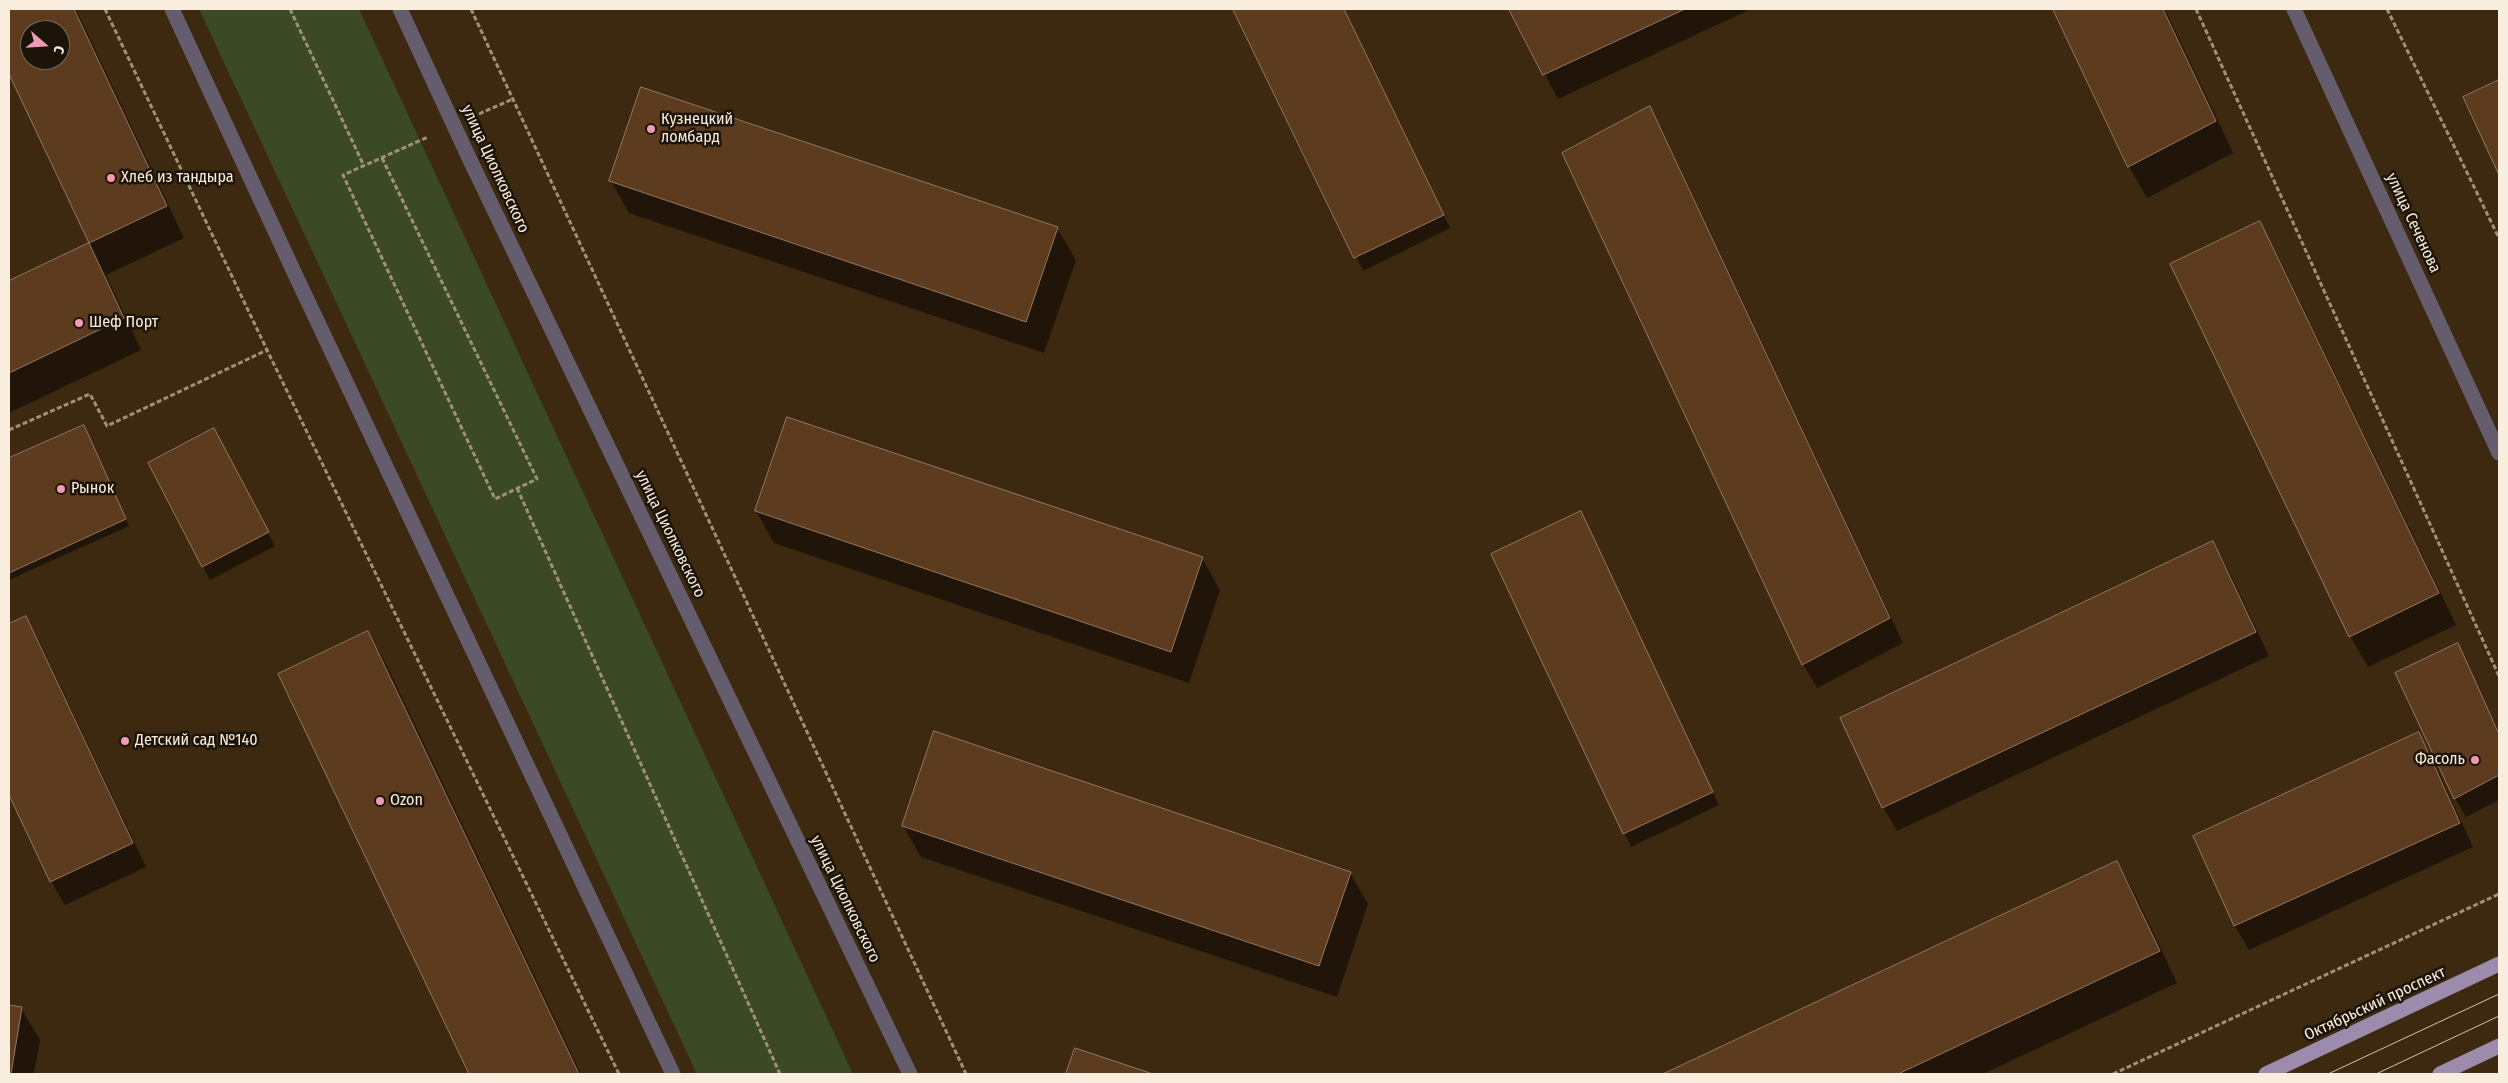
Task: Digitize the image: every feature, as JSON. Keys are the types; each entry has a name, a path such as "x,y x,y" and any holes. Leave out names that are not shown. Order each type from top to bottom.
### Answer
{"main road":[{"name":"Октябрьский проспект","path":"2266,1074 2499,964"},
{"path":"2440,1074 2499,1046"}],"street":[{"path":"172,9 294,272 673,1074"},
{"name":"улица Циолковского","path":"400,9 470,160 910,1074"},
{"name":"улица Сеченова","path":"2294,9 2499,453"}],"path":[{"path":"105,9 267,350 619,1074"},
{"path":"290,9 364,166"},
{"path":"471,9 966,1074"},
{"path":"2196,9 2499,676"},
{"path":"2387,9 2499,238"},
{"path":"344,175 495,499 537,479 382,158"},
{"path":"9,430 90,394 107,426 267,350"},
{"path":"517,488 780,1074"},
{"path":"2113,1074 2499,894"}],"green space":[{"path":"199,9 359,9 853,1074 697,1074"}],"building":[{"path":"9,9 74,9 167,206 89,243 9,74"},
{"path":"1233,9 1344,9 1444,215 1354,258"},
{"path":"1509,9 1685,9 1543,75"},
{"path":"2053,9 2163,9 2216,121 2128,167"},
{"path":"2499,80 2499,175 2463,97"},
{"path":"641,87 1058,227 1026,322 609,181"},
{"path":"1650,106 1890,618 1802,665 1562,153"},
{"path":"2260,221 2439,593 2349,637 2170,264"},
{"path":"89,243 124,318 9,373 9,281"},
{"path":"787,417 1203,557 1171,652 755,511"},
{"name":"Рынок","path":"84,425 126,519 9,573 9,458"},
{"path":"214,428 269,532 202,567 148,463"},
{"path":"1581,511 1713,792 1623,834 1491,554"},
{"path":"2213,541 2256,632 1882,808 1840,718"},
{"name":"Детский сад №140","path":"26,616 133,843 50,882 9,795 9,624"},
{"path":"368,631 579,1074 469,1074 278,674"},
{"path":"2458,643 2499,734 2499,775 2454,799 2395,673"},
{"path":"934,731 1351,872 1319,966 902,826"},
{"path":"2419,732 2460,823 2234,926 2193,836"},
{"path":"2117,861 2160,951 1898,1074 1663,1074"},
{"path":"9,1005 22,1007 11,1074 9,1074"},
{"path":"1075,1048 1153,1074 1066,1074"}],"tram line":[{"path":"2328,1074 2499,994"},
{"path":"2376,1074 2499,1016"}],"place":[{"name":"Кузнецкий ломбард","path":"651,129"},
{"name":"Хлеб из тандыра","path":"111,178"},
{"name":"Шеф Порт","path":"79,323"},
{"name":"Рынок","path":"61,489"},
{"name":"Детский сад №140","path":"125,741"},
{"name":"Фасоль","path":"2475,760"},
{"name":"Ozon","path":"380,801"}]}
